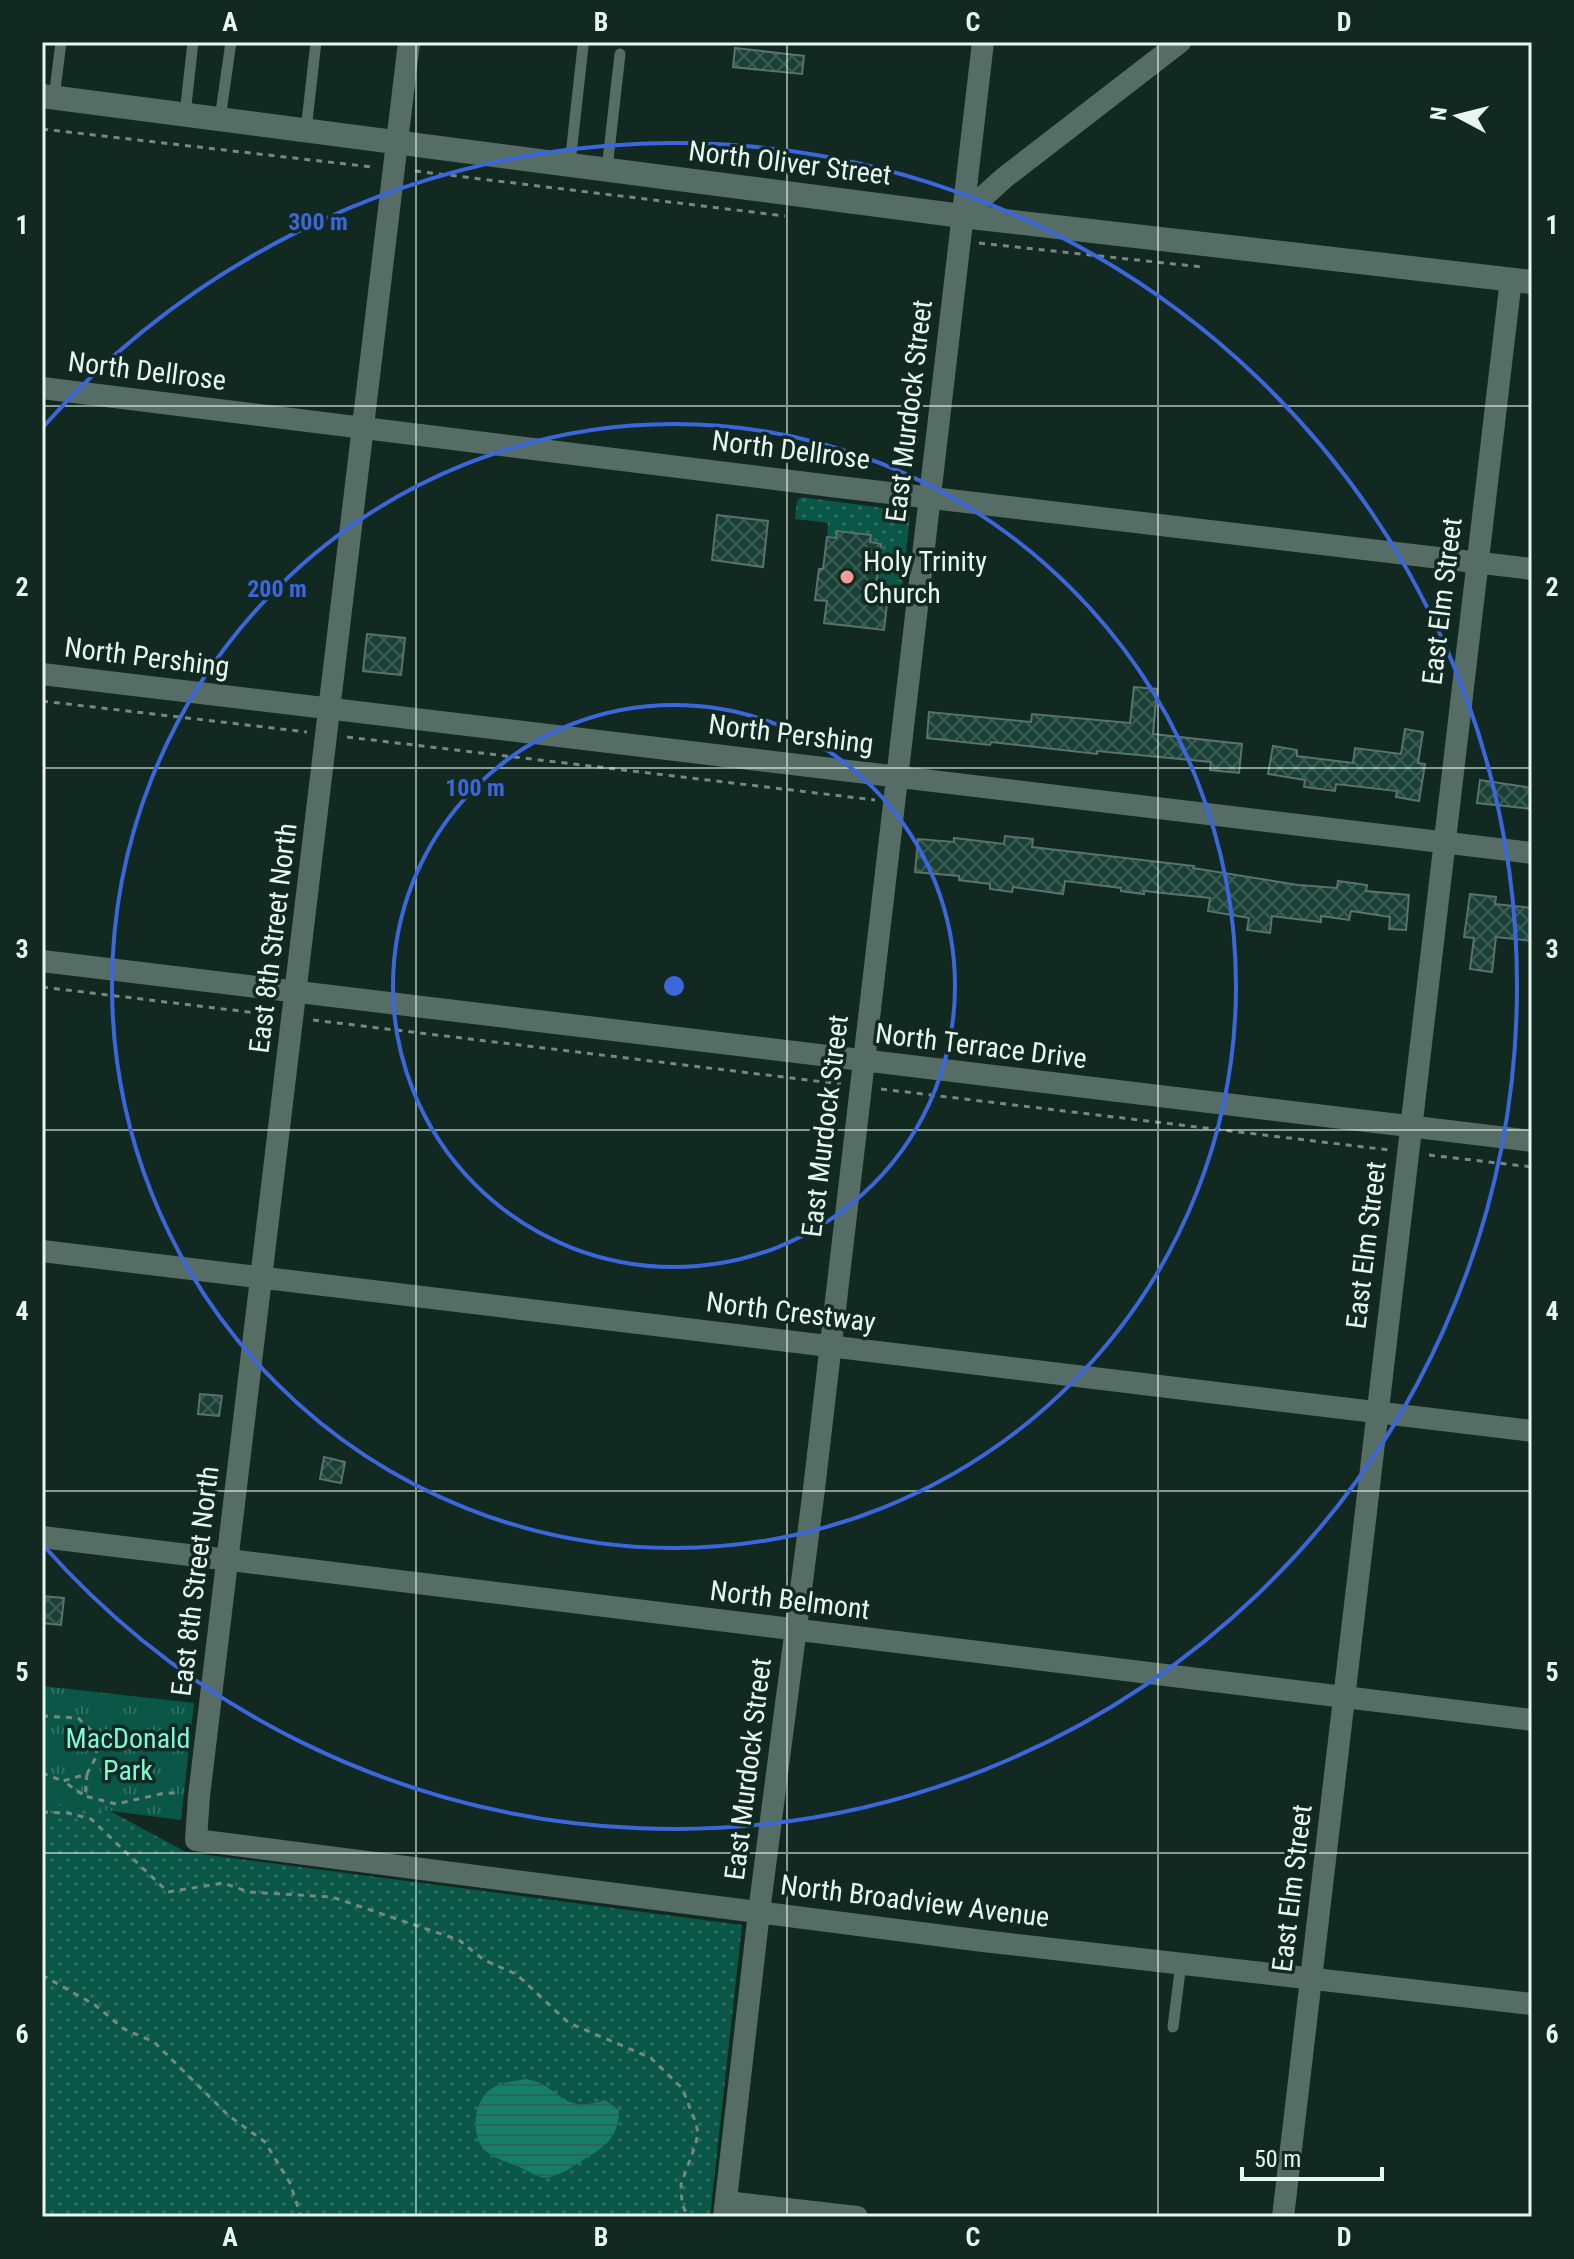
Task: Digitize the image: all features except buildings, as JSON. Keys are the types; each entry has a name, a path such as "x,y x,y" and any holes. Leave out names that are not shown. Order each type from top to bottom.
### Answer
{"main road":[{"name":"North Oliver Street","path":"48,97 607,169 966,233 1521,281"}],"street":[{"name":"East 8th Street North","path":"196,1840 409,42"},
{"name":"East Murdock Street","path":"725,2209 929,497 966,233 983,42"},
{"path":"966,233 1004,178 1180,42"},
{"name":"East Elm Street","path":"1283,2217 1477,562 1521,281"},
{"name":"North Dellrose","path":"42,388 1532,569"},
{"name":"North Pershing","path":"42,674 1532,853"},
{"name":"North Terrace Drive","path":"42,961 1532,1141"},
{"name":"North Crestway","path":"42,1251 1532,1431"},
{"name":"North Belmont","path":"42,1537 1532,1720"},
{"name":"North Broadview Avenue","path":"196,1840 983,1941 1532,2004"},
{"path":"725,2209 857,2217"}],"lane":[{"path":"48,97 61,42"},
{"path":"185,114 193,42"},
{"path":"220,119 231,42"},
{"path":"306,130 316,42"},
{"path":"570,164 583,46"},
{"path":"607,169 620,54"},
{"path":"1173,2027 1181,1963"}],"path":[{"path":"42,129 794,217"},
{"path":"42,701 875,800"},
{"path":"42,987 1532,1167"},
{"path":"42,1716 78,1718 94,1733 97,1755 87,1774 85,1796"},
{"path":"42,1773 63,1781 85,1796 116,1804 165,1793 199,1796"},
{"path":"63,1781 87,1774"},
{"path":"42,1812 68,1813 91,1819 168,1892 223,1883 249,1892 332,1897 459,1940 484,1960 516,1974 569,2023 651,2058 682,2088 696,2123 698,2134 681,2184 682,2204 688,2217"},
{"path":"42,1975 95,2005 124,2029 154,2042 228,2115 265,2142 290,2183 301,2217"}],"green space":[{"path":"801,497 906,511 910,516 902,588 876,585 881,544 870,543 870,535 838,531 836,538 827,537 828,523 795,519 797,501"},
{"name":"MacDonald Park","path":"42,1686 194,1703 181,1820 42,1802"},
{"path":"42,1802 108,1810 186,1852 742,1925 710,2217 42,2217"}],"shaded area":[{"path":"526,2079 538,2082 569,2102 590,2104 605,2100 619,2110 617,2126 611,2138 595,2153 550,2177 535,2175 492,2156 484,2149 477,2135 476,2118 481,2101 495,2087"}],"place":[{"name":"Holy Trinity Church","path":"847,577"}]}
